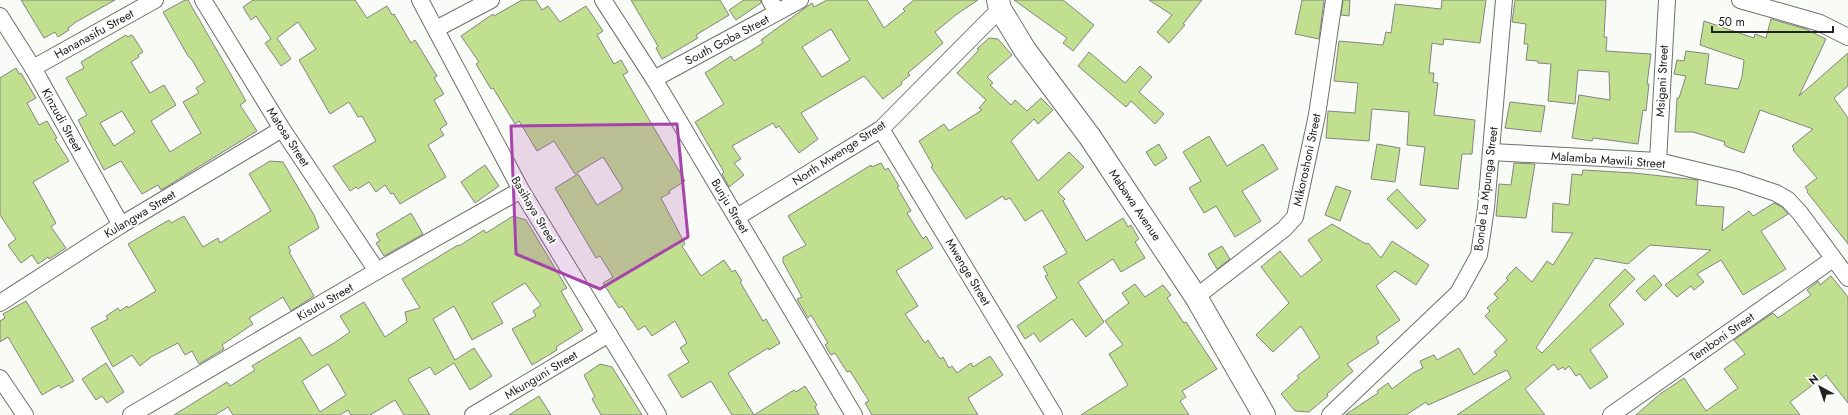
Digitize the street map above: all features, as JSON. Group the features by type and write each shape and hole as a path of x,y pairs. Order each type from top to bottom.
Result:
{"street":[{"name":"Hananasifu Street","path":"32,68 155,0"},
{"name":"Matosa Street","path":"203,0 282,129 377,271"},
{"name":"Basihaya Street","path":"420,0 521,190 658,415"},
{"path":"436,29 491,0"},
{"name":"Bunju Street","path":"603,0 654,79 854,415"},
{"name":"South Goba Street","path":"654,79 774,6 800,0"},
{"name":"Mikoroshoni Street","path":"1196,297 1284,229 1295,217 1317,115 1334,0"},
{"name":"Bonde La Mpunga Street","path":"1330,415 1458,293 1479,255 1486,208 1504,0"},
{"name":"Msigani Street","path":"1658,161 1667,0"},
{"path":"1740,0 1820,23 1848,37"},
{"name":"Mabawa Avenue","path":"999,4 1025,50 1090,137 1196,297 1264,415"},
{"name":"North Mwenge Street","path":"737,217 881,129 999,4"},
{"name":"Kinzudi Street","path":"0,16 32,68 121,225"},
{"name":"Kulangwa Street","path":"0,304 121,225 282,129"},
{"name":"Mwenge Street","path":"881,129 1054,415"},
{"name":"Malamba Mawili Street","path":"1491,152 1658,161 1738,180 1776,192 1788,200 1800,213 1848,278"},
{"name":"Kisutu Street","path":"131,415 377,271 521,190"},
{"name":"Temboni Street","path":"1611,415 1833,259"},
{"name":"Mkunguni Street","path":"473,415 609,334"},
{"path":"0,378 25,415"}],"highlighted area":[{"path":"677,124 688,237 600,289 516,254 511,126"}],"building":[{"path":"21,0 115,0 76,22 68,28 69,30 58,37 55,32 44,38"},
{"path":"185,0 188,0 246,101 240,105 257,131 161,190 158,185 142,194 121,161 104,170 78,120 87,115 66,78 84,68 81,62 126,35 128,37 131,35 143,52 138,55 139,57 131,62 150,93 164,85 176,105 151,121 170,152 201,133 183,102 199,93 196,88 205,82 188,56 163,12","holes":["122,111 135,132 114,146 100,123"]},
{"path":"253,0 355,0 367,18 387,6 392,15 394,14 411,43 415,40 437,76 434,78 444,94 434,100 447,124 440,129 444,135 428,145 446,177 400,204 393,193 391,194 385,185 376,192 369,182 358,189 356,187 350,191 333,166 376,141 362,116 358,117 349,102 330,114 299,60 316,49 298,22 277,38 291,59 281,66 265,43 271,39 256,16 251,20 243,7"},
{"path":"522,0 536,0 542,10 548,6 560,22 586,6 603,31 597,35 614,64 621,60 628,72 623,75 685,181 661,198 685,244 682,246 701,276 724,260 732,272 735,270 742,281 740,282 763,321 766,319 780,343 769,350 768,348 728,373 754,415 732,415 711,381 682,398 668,375 689,362 680,348 687,343 675,321 652,336 645,326 638,330 622,306 619,308 603,283 613,277 600,256 596,258 555,188 578,174 597,205 622,190 622,187 603,157 575,174 554,141 537,151 519,121 515,124 476,64 479,62 461,36 493,14 494,16"},
{"path":"631,0 720,0 729,15 696,35 698,38 662,59 656,48 658,46"},
{"path":"744,0 761,0 761,3 736,20 729,10"},
{"path":"827,0 867,0 884,28 905,11 903,9 914,0 978,0 957,14 935,32 943,43 908,73 910,75 901,82 902,84 883,99 864,76 801,113 818,139 799,153 779,126 776,128 773,123 732,146 741,159 734,163 744,175 729,187 722,174 724,172 695,122 724,104 705,73 731,56 734,61 763,43 761,40 812,3 814,7","holes":["831,29 850,60 822,77 802,47"]},
{"path":"1014,0 1063,0 1094,25 1073,51 1063,43 1067,38"},
{"path":"1149,0 1202,0 1183,24 1185,25 1169,43 1157,32 1172,15"},
{"path":"1302,0 1324,0 1319,39 1295,34"},
{"path":"1343,0 1350,0 1349,16 1341,15"},
{"path":"1442,0 1486,0 1480,43 1444,39 1443,45 1432,43 1429,73 1434,73 1433,82 1438,83 1434,115 1475,120 1472,154 1462,154 1458,189 1420,185 1425,147 1407,145 1409,112 1372,109 1369,141 1326,138 1328,111 1355,113 1358,83 1334,81 1339,41 1383,45 1386,32 1391,33 1395,4 1441,9"},
{"path":"1515,0 1606,0 1604,37 1607,37 1606,51 1651,54 1647,84 1649,84 1646,111 1643,110 1638,144 1593,138 1592,141 1572,138 1579,95 1610,100 1609,72 1578,70 1575,104 1548,101 1551,64 1526,60 1528,44 1524,44 1526,24 1512,22"},
{"path":"1771,19 1806,29 1826,39 1799,96 1848,53 1848,86 1834,98 1848,118 1848,244 1807,192 1808,191 1805,187 1817,178 1793,150 1794,149 1792,146 1813,129 1760,110 1744,153 1724,145 1725,142 1693,132 1675,132 1677,98 1679,98 1686,76 1674,74 1677,60 1684,61 1686,51 1709,54 1705,84 1738,89 1742,77 1744,60 1700,45 1704,21 1754,38 1755,34 1766,38"},
{"path":"989,38 998,39 1012,55 987,77 993,83 990,85 1011,105 1015,100 1027,111 1041,98 1053,110 1038,124 1034,119 1011,141 1038,181 1069,152 1084,167 1058,192 1065,199 1063,201 1086,241 1123,218 1128,227 1131,225 1139,239 1135,242 1145,258 1121,272 1113,259 1078,282 1104,322 1086,337 1072,319 1040,342 1034,333 1025,339 1017,326 1057,298 1045,276 1048,275 1043,267 1067,253 1042,210 1025,221 1010,198 1005,200 1003,196 966,219 931,167 933,166 919,141 944,124 949,131 982,110 979,108 986,100 957,73 979,50 977,49"},
{"path":"1089,52 1125,83 1140,66 1152,77 1139,92 1164,114 1155,124 1131,101 1126,107 1078,66"},
{"path":"16,68 19,74 21,73 36,98 27,103 39,125 47,121 57,138 55,139 69,161 33,182 56,223 51,227 66,248 38,264 32,255 21,263 8,245 16,239 0,215 0,78"},
{"path":"1510,102 1545,106 1541,132 1505,128"},
{"path":"1209,136 1227,166 1263,144 1278,169 1242,191 1261,221 1235,237 1216,206 1204,213 1189,188 1201,181 1183,152"},
{"path":"1159,144 1167,158 1155,166 1146,152"},
{"path":"1377,144 1400,148 1395,182 1371,179"},
{"path":"270,161 283,162 314,215 319,228 288,247 291,251 289,252 314,296 291,311 283,297 249,318 253,324 222,345 224,349 199,364 192,351 185,355 178,343 151,357 140,366 132,355 113,367 91,328 108,319 106,316 118,308 120,311 127,306 128,308 156,291 128,244 169,220 171,223 184,216 203,247 218,238 220,243 271,211 249,174"},
{"path":"881,163 885,170 888,168 899,186 897,187 911,211 907,213 923,239 926,236 933,248 896,271 918,306 905,314 925,343 928,340 940,359 943,357 949,368 952,366 957,373 971,363 973,367 990,356 1003,375 968,398 978,415 872,415 865,403 869,401 850,371 847,372 835,353 831,355 825,345 828,343 811,315 808,318 797,299 802,297 783,262 783,257 806,245 788,216 871,165 872,167"},
{"path":"1514,163 1535,164 1526,218 1496,216 1499,184 1511,185"},
{"path":"485,165 499,186 475,203 461,182"},
{"path":"1583,170 1634,173 1698,180 1696,205 1724,207 1722,231 1749,211 1753,216 1774,203 1782,207 1788,214 1761,231 1786,269 1743,295 1721,260 1697,274 1704,282 1694,290 1691,286 1677,297 1665,285 1711,250 1650,245 1628,264 1595,258 1536,348 1542,353 1625,269 1635,279 1609,305 1624,324 1590,350 1608,377 1590,389 1580,374 1576,376 1569,366 1565,370 1563,367 1558,370 1554,364 1525,389 1545,415 1457,415 1511,378 1507,370 1428,405 1426,402 1406,415 1345,415 1378,393 1377,391 1388,383 1392,389 1413,373 1423,368 1420,361 1434,355 1437,360 1459,348 1474,375 1497,355 1494,352 1507,340 1485,316 1490,311 1487,308 1498,298 1494,294 1508,280 1506,278 1516,267 1532,282 1547,261 1553,265 1573,233 1552,232 1553,203 1569,205 1572,174 1582,175"},
{"path":"1336,186 1351,191 1340,221 1325,215"},
{"path":"1397,189 1426,220 1417,229 1387,199"},
{"path":"411,213 423,234 384,256 376,243 380,241 376,234"},
{"path":"513,216 526,220 567,288 561,291 583,330 556,347 557,350 532,365 512,329 536,316 533,311 541,305 525,283 492,303 503,323 472,340 454,306 433,319 455,360 474,348 492,376 470,390 454,363 435,375 430,367 408,379 430,415 404,415 395,400 370,415 351,415 348,410 340,415 233,415 228,407 215,415 174,415 227,382 230,386 255,370 252,366 300,337 312,356 334,343 350,332 340,316 364,302 385,337 407,322 405,312 420,308 402,279 484,230 486,233","holes":["328,364 346,395 320,412 302,381"]},
{"path":"1332,224 1366,244 1368,243 1381,258 1392,241 1429,265 1416,285 1395,271 1376,286 1400,320 1376,337 1379,343 1347,364 1353,371 1327,394 1328,396 1309,412 1295,411 1281,394 1299,378 1297,376 1320,357 1301,326 1273,352 1256,335 1289,303 1261,267 1280,251 1301,277 1322,260 1308,240"},
{"path":"1222,246 1230,259 1217,269 1208,254"},
{"path":"1654,275 1662,285 1645,301 1636,291"},
{"path":"1831,276 1848,297 1848,403 1826,375 1790,402 1800,415 1636,415 1660,394 1684,378 1706,411 1738,388 1724,369 1745,354 1734,340 1773,313 1778,318 1811,295 1807,290 1818,281 1820,285"},
{"path":"1135,284 1145,297 1163,285 1171,295 1167,298 1184,323 1186,322 1217,369 1182,391 1186,397 1180,401 1189,415 1081,415 1128,385 1109,354 1123,345 1105,321 1129,303 1122,293"},
{"path":"26,301 74,381 61,388 59,385 42,395 8,337 0,342 0,321 5,318 3,314"},
{"path":"106,363 124,392 107,403 102,396 96,400 82,379"},
{"path":"600,364 612,367 642,415 601,415 592,399 595,397 584,375"},
{"path":"805,386 817,405 815,407 819,415 754,415 794,390 796,392"},
{"path":"539,396 551,415 509,415"}]}
